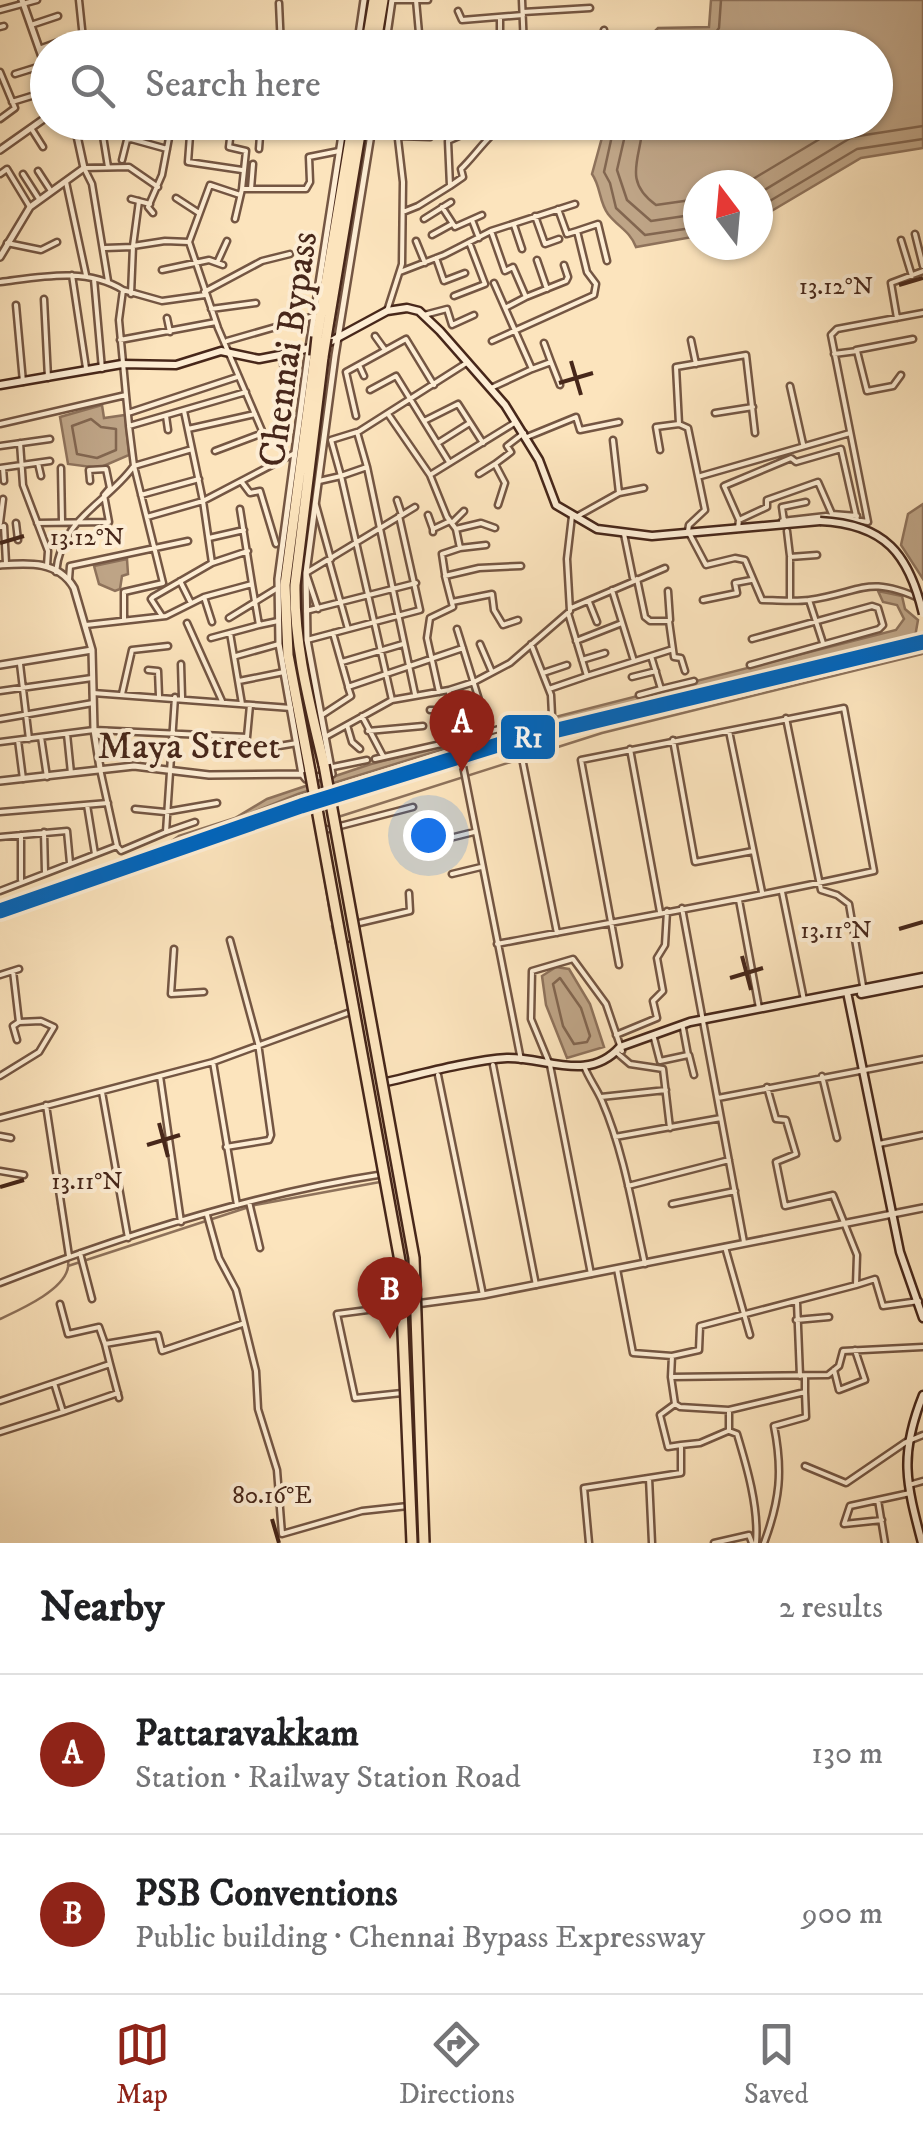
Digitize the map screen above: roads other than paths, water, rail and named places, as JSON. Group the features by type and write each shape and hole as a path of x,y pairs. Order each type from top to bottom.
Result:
{"highway":[{"path":"369,30 374,0"},
{"path":"378,30 383,0"},
{"name":"Chennai Bypass","path":"322,338 350,140"},
{"name":"Chennai Bypass","path":"286,586 316,354 359,140"},
{"path":"286,586 314,725 317,769 369,1064"},
{"path":"286,586 288,655 302,728 310,740 338,839 414,1258 418,1543"},
{"path":"317,769 324,841 400,1260 418,1543"}],"main road":[{"path":"0,385 122,364 176,365 229,352 259,359 316,354 339,333 387,311 407,308 424,315 490,388 539,460 553,501 574,516 596,529 624,534 688,534 738,524 758,527 820,521 858,526 894,548 914,580 923,614"},
{"path":"339,841 378,1056 369,1064 361,1060 322,844 339,841"},
{"path":"373,1086 517,1059 550,1066 584,1066 675,1026 923,980"},
{"path":"619,1050 703,1021 759,1008 923,980"},
{"path":"848,994 900,1252 923,1314"},
{"path":"373,1086 517,1059"},
{"path":"369,1064 385,1173 410,1269 413,1506 418,1543"},
{"path":"410,1305 418,1543"},
{"path":"922,1543 910,1489 906,1442 923,1398"}],"street":[{"path":"0,10 37,0"},
{"path":"80,0 82,30"},
{"path":"360,30 364,0"},
{"path":"387,30 392,0 428,0"},
{"path":"416,0 419,30"},
{"path":"522,0 523,30"},
{"path":"23,2 33,30"},
{"path":"279,3 280,30"},
{"path":"458,11 462,20 590,8"},
{"path":"31,24 58,16"},
{"path":"500,17 500,30"},
{"path":"15,74 30,69"},
{"path":"0,72 14,111 0,119"},
{"path":"12,102 30,96"},
{"path":"0,150 30,129"},
{"path":"40,140 44,146"},
{"path":"78,140 100,226 108,280"},
{"path":"104,140 108,167"},
{"path":"122,160 127,140"},
{"path":"138,140 167,149"},
{"path":"153,212 148,209 169,140"},
{"path":"190,140 188,162 242,170"},
{"path":"230,140 229,147 246,151 235,219"},
{"path":"259,149 260,140"},
{"path":"317,769 297,744 278,622 286,586 295,453 316,354 314,316 342,140"},
{"path":"317,769 326,737 307,640 306,573 369,140"},
{"path":"387,311 400,272 400,140"},
{"path":"448,140 450,186"},
{"path":"403,212 463,177 461,170 489,140"},
{"path":"215,452 262,435 211,309 189,242 207,192 210,185 241,192 306,189 310,182 309,156 340,151"},
{"path":"251,189 253,164"},
{"path":"0,257 30,208 84,168 129,167 158,186"},
{"path":"1,171 7,169 30,208"},
{"path":"38,171 51,192"},
{"path":"23,174 40,200"},
{"path":"66,182 86,276"},
{"path":"196,188 207,192"},
{"path":"176,198 199,213"},
{"path":"131,199 150,204"},
{"path":"132,294 133,246 140,201"},
{"path":"424,220 451,202"},
{"path":"400,272 491,230 575,204"},
{"path":"442,208 452,224"},
{"path":"558,209 567,234 598,224 607,261"},
{"path":"432,235 482,215"},
{"path":"535,216 546,244"},
{"path":"472,220 479,238"},
{"path":"514,224 522,249"},
{"path":"100,226 108,226"},
{"path":"491,230 505,271 514,267 526,297"},
{"path":"492,341 594,295 596,284 587,272 577,230"},
{"path":"897,318 891,283 923,269 915,234"},
{"path":"0,237 41,250 57,242"},
{"path":"534,250 559,239"},
{"path":"902,240 912,276"},
{"path":"416,241 425,262"},
{"path":"104,248 189,242"},
{"path":"162,270 209,260 220,264 227,242"},
{"path":"454,296 485,284 469,242"},
{"path":"0,282 86,276 108,280 132,294 162,301 205,293 262,261 290,254"},
{"path":"436,258 444,281 465,272"},
{"path":"537,260 548,288"},
{"path":"505,308 568,278 564,265"},
{"path":"72,275 86,372"},
{"path":"94,278 102,369"},
{"path":"494,283 532,370"},
{"path":"123,290 120,340 134,466 163,583 124,592 124,620"},
{"path":"44,299 48,378"},
{"path":"211,309 256,303"},
{"path":"16,305 23,382"},
{"path":"424,315 447,309 452,325 474,315"},
{"path":"857,519 841,449 796,462 792,458 724,486 738,524 767,507 767,500 818,482 832,514 866,524 832,331 923,313"},
{"path":"225,342 279,321 314,316"},
{"path":"167,318 170,332"},
{"path":"120,340 216,322"},
{"path":"375,336 385,350"},
{"path":"356,416 346,372 406,339 434,385"},
{"path":"834,354 912,339"},
{"path":"691,340 696,364"},
{"path":"544,344 560,384"},
{"path":"856,350 866,391 888,388 901,375"},
{"path":"282,354 287,398"},
{"path":"679,424 676,368 746,355 755,433"},
{"path":"392,700 331,440 358,432 468,362"},
{"path":"490,388 551,362"},
{"path":"359,365 364,376"},
{"path":"392,368 450,463"},
{"path":"128,412 239,376"},
{"path":"370,390 396,376"},
{"path":"790,386 803,444"},
{"path":"129,426 246,392"},
{"path":"0,424 126,395"},
{"path":"424,421 457,404 483,442"},
{"path":"715,413 752,408"},
{"path":"184,411 212,563"},
{"path":"188,428 255,414"},
{"path":"388,414 430,475 456,529 460,548"},
{"path":"166,416 168,430"},
{"path":"479,474 512,452 507,446 525,435 576,417 580,430 619,422"},
{"path":"430,475 516,422"},
{"path":"438,443 469,423"},
{"path":"660,450 656,427 679,424 688,428 705,510 688,525 688,534 706,565 736,558 745,560 762,600 809,600 876,584 923,600"},
{"path":"358,432 414,694"},
{"path":"700,476 850,433"},
{"path":"0,446 50,439"},
{"path":"613,440 619,493"},
{"path":"20,443 23,485 48,551 47,566"},
{"path":"104,495 116,490 134,466 193,449"},
{"path":"146,517 203,501 295,453"},
{"path":"4,481 1,468 50,462"},
{"path":"38,463 41,476"},
{"path":"495,464 505,483 498,505"},
{"path":"62,468 62,522"},
{"path":"56,572 58,557 74,523 110,488 105,468 90,470 90,481"},
{"path":"319,481 367,468"},
{"path":"141,495 198,478"},
{"path":"241,481 250,493 260,491 276,544"},
{"path":"587,676 569,611 567,559 574,516 619,493 644,488"},
{"path":"37,523 109,522 104,495"},
{"path":"3,500 3,564 47,566 69,579"},
{"path":"307,640 420,610 398,500"},
{"path":"784,521 782,507 806,502"},
{"path":"316,504 348,629"},
{"path":"306,573 415,507"},
{"path":"240,509 259,625"},
{"path":"428,515 433,530 464,511"},
{"path":"758,527 826,516 857,519"},
{"path":"1,525 17,523 18,540"},
{"path":"456,529 480,524 495,528"},
{"path":"209,538 244,530"},
{"path":"787,531 790,600"},
{"path":"624,534 645,617 650,621 669,621"},
{"path":"188,541 70,566 69,579 92,650 94,730 118,846 124,850 194,822"},
{"path":"440,692 427,638 430,618 449,611 452,602 442,554 486,545"},
{"path":"162,616 151,600 212,563 248,552"},
{"path":"790,557 817,555"},
{"path":"445,576 479,568 521,566"},
{"path":"326,737 392,700 474,682 510,663 569,611 665,568"},
{"path":"306,573 318,608"},
{"path":"703,600 737,592 734,583 751,580"},
{"path":"180,581 191,603"},
{"path":"306,611 416,583"},
{"path":"86,624 162,616 252,584"},
{"path":"229,618 286,586"},
{"path":"612,590 634,661"},
{"path":"668,590 674,658 681,658 685,672"},
{"path":"452,602 492,594 494,610 503,625 518,620"},
{"path":"204,598 212,622"},
{"path":"809,600 823,643"},
{"path":"589,602 597,622"},
{"path":"750,664 882,627 878,608 872,606 752,639"},
{"path":"187,622 222,700"},
{"path":"211,638 278,622"},
{"path":"576,641 622,623"},
{"path":"457,629 489,732"},
{"path":"230,633 242,704"},
{"path":"322,714 351,696 332,633"},
{"path":"234,656 280,644"},
{"path":"342,662 403,644"},
{"path":"480,644 492,672"},
{"path":"375,759 552,714 543,672 531,644"},
{"path":"122,694 132,650 168,646"},
{"path":"348,687 463,648"},
{"path":"0,665 92,650"},
{"path":"548,689 670,650"},
{"path":"582,660 605,654"},
{"path":"652,656 661,689"},
{"path":"19,661 29,738"},
{"path":"166,832 181,664"},
{"path":"543,672 567,665"},
{"path":"148,670 158,671 159,696"},
{"path":"632,677 656,671"},
{"path":"239,681 284,672"},
{"path":"0,691 92,678"},
{"path":"639,695 694,681"},
{"path":"449,690 450,742"},
{"path":"93,693 291,708"},
{"path":"0,719 93,703"},
{"path":"0,742 94,730 247,737 250,705"},
{"path":"497,944 557,933 611,922 663,911 820,883 874,871 844,708 581,760 611,922 620,965"},
{"path":"430,710 450,710"},
{"path":"362,716 384,758"},
{"path":"786,718 821,890 848,904 863,989"},
{"path":"347,725 352,742 360,749"},
{"path":"368,730 423,726"},
{"path":"729,730 762,894"},
{"path":"67,734 71,773"},
{"path":"41,737 47,776"},
{"path":"18,740 23,779"},
{"path":"674,740 695,862 753,852"},
{"path":"249,751 297,744"},
{"path":"616,1035 656,1018 653,1001 663,991 657,958 665,945 663,911 630,749"},
{"path":"522,758 557,933"},
{"name":"Maya Street","path":"0,781 134,766 169,773 317,769 367,760"},
{"path":"462,766 517,1059"},
{"path":"0,812 108,803"},
{"path":"135,809 165,812 217,803"},
{"path":"87,805 95,854"},
{"path":"317,832 413,808"},
{"path":"0,837 67,830 70,864"},
{"path":"44,832 45,874"},
{"path":"446,839 474,832"},
{"path":"20,883 21,835"},
{"path":"0,890 118,846"},
{"path":"452,874 481,868"},
{"path":"782,890 804,1000"},
{"path":"354,924 410,910 409,892"},
{"path":"739,898 759,1008"},
{"path":"682,908 744,1243"},
{"path":"226,1147 271,1138 258,1043 230,940"},
{"path":"174,949 171,994 204,992"},
{"path":"591,1274 550,1066 531,1019 532,970 573,958 606,1004 619,1050 630,1064 664,1069 670,1128"},
{"path":"0,975 16,970 19,1022"},
{"path":"0,1118 212,1062 351,1011"},
{"path":"0,1076 38,1052 54,1026 41,1021 19,1022 13,1026 17,1040"},
{"path":"683,1028 694,1074"},
{"path":"654,1038 660,1061 689,1055"},
{"path":"718,1098 923,1058"},
{"path":"212,1062 237,1206"},
{"path":"493,1065 536,1285"},
{"path":"584,1066 601,1096 614,1137 645,1264"},
{"path":"438,1075 483,1295"},
{"path":"160,1076 181,1222"},
{"path":"822,1076 837,1138"},
{"path":"767,1086 776,1119 786,1120 796,1154 776,1162 785,1206 833,1195 857,1255 856,1284"},
{"path":"601,1096 666,1090"},
{"path":"102,1092 128,1238"},
{"path":"46,1105 69,1256"},
{"path":"614,1137 721,1118"},
{"path":"878,1144 923,1135"},
{"path":"0,1136 10,1138"},
{"path":"628,1186 729,1160"},
{"path":"1,1173 24,1175"},
{"path":"0,1283 69,1256 181,1222 208,1218 250,1202 318,1184 385,1173"},
{"path":"672,1204 734,1191"},
{"path":"250,1202 260,1248"},
{"path":"411,1392 355,1398 337,1314 483,1295 923,1208"},
{"path":"208,1218 219,1258 236,1290 258,1380 258,1409 276,1462 282,1534 362,1511 413,1506"},
{"path":"725,1247 750,1335"},
{"path":"80,1253 92,1299"},
{"path":"617,1269 633,1353 672,1356 699,1350 700,1326 875,1279 882,1306 919,1301"},
{"path":"764,1543 781,1481 774,1426 806,1417 797,1302"},
{"path":"0,1432 119,1396 99,1327 68,1334 60,1304"},
{"path":"796,1320 829,1316"},
{"path":"105,1344 158,1335 162,1351 242,1324"},
{"path":"671,1376 828,1375 839,1366 843,1351 923,1347"},
{"path":"834,1370 839,1390 865,1380 855,1350"},
{"path":"672,1356 675,1404"},
{"path":"0,1402 110,1364"},
{"path":"54,1384 63,1412"},
{"path":"675,1404 728,1410 805,1392"},
{"path":"675,1404 660,1415 668,1447 700,1443 729,1430"},
{"path":"728,1410 729,1430"},
{"path":"729,1430 737,1434 743,1453 754,1543"},
{"path":"805,1466 846,1483 906,1442 923,1435"},
{"path":"590,1543 584,1488 681,1473 681,1445"},
{"path":"649,1478 652,1543"},
{"path":"882,1520 844,1524 850,1506 878,1500 923,1481"},
{"path":"878,1500 886,1543"},
{"path":"714,1543 749,1535 754,1543"}],"water":[{"path":"711,0 923,0 923,148 861,158 773,210 773,170 683,170 683,239 636,247 605,209 592,174 601,140 893,140 893,30 658,28 709,27"},
{"path":"102,405 104,418 125,415 129,455 99,468 68,464 60,417"},
{"path":"923,504 923,579 901,545 908,514"},
{"path":"127,559 128,574 122,576 120,589 115,591 99,584 94,566"},
{"path":"878,591 902,596 905,609 918,620 915,637 470,741 298,794 202,833 0,902 166,845 179,836 235,818 267,799 371,764 896,630 904,619 897,605 883,602"},
{"path":"556,967 569,969 590,1004 604,1047 567,1058 546,1005 542,976"}],"waterway":[{"path":"338,817 602,733 922,654"},
{"path":"316,824 331,920"},
{"path":"332,926 346,990"},
{"path":"68,1266 255,1205 380,1182"},
{"path":"0,1319 40,1298 65,1275 68,1252 58,1204"}],"place":[{"name":"Pattaravakkam","path":"462,772"},
{"name":"PSB Conventions","path":"390,1339"}]}
